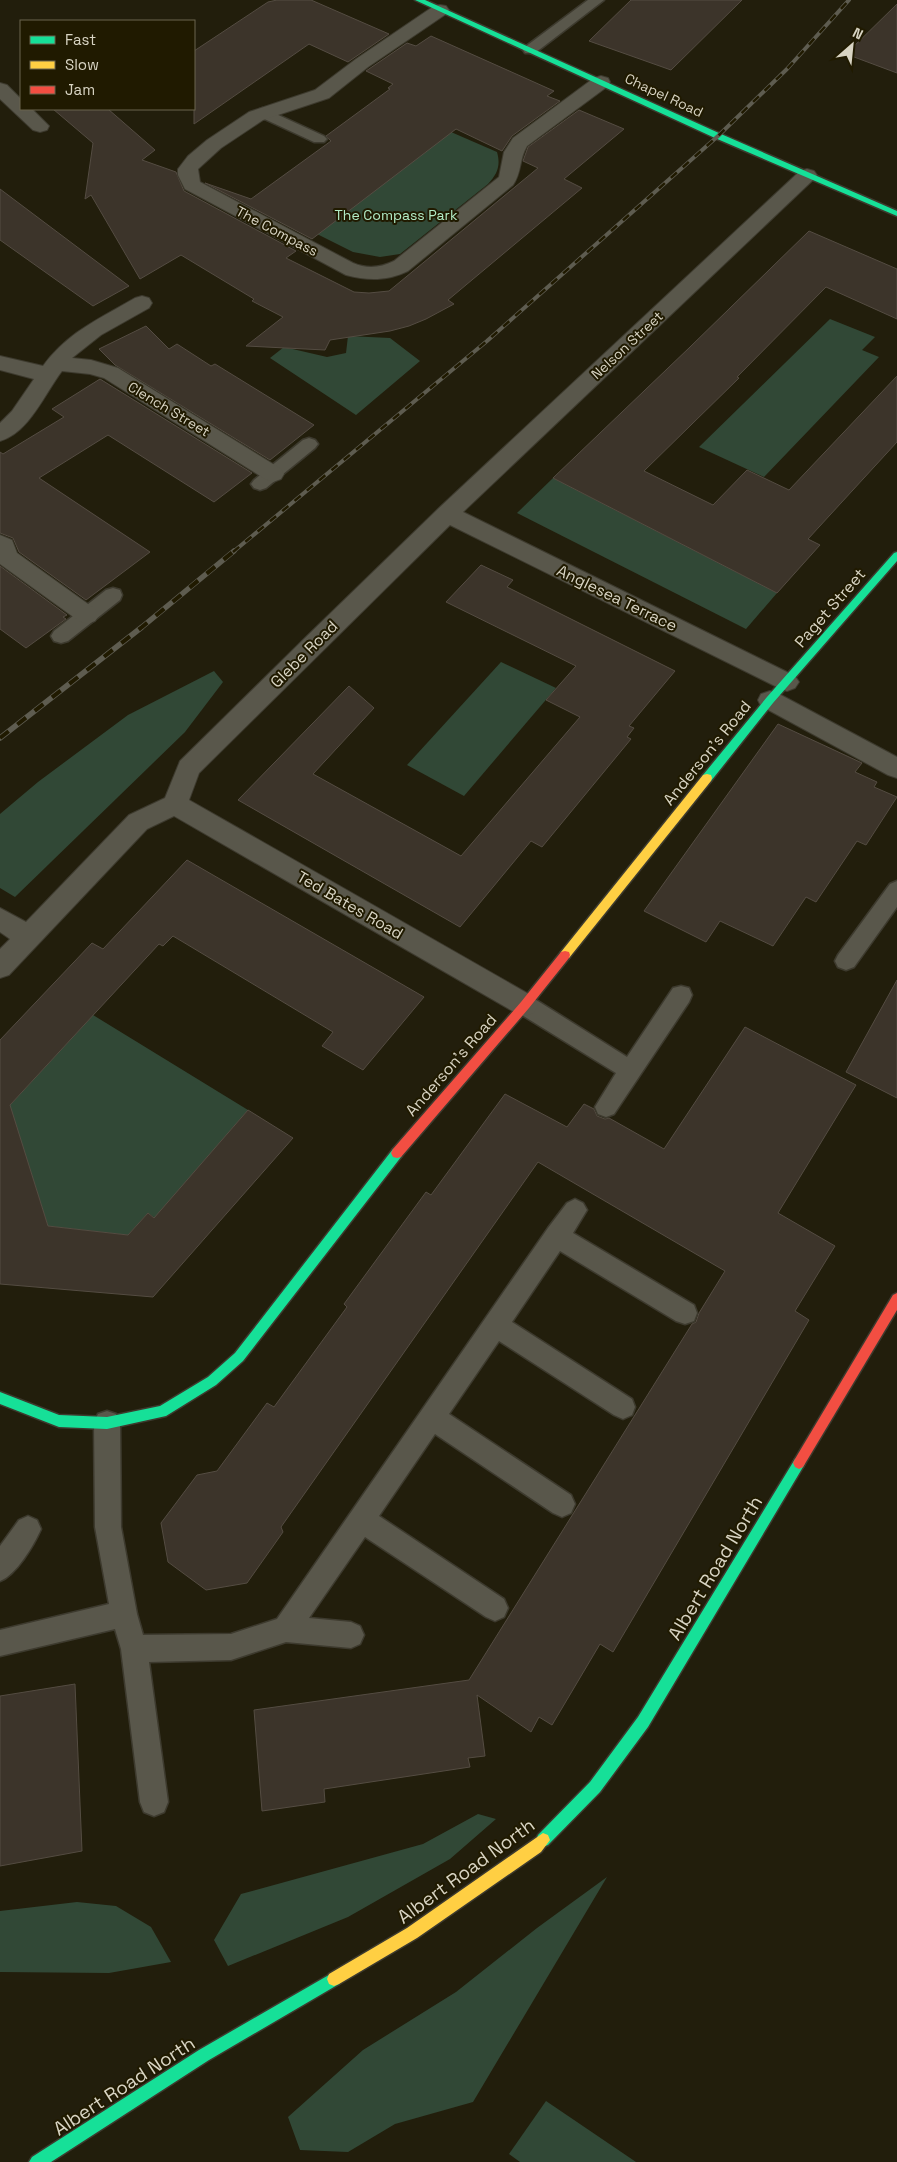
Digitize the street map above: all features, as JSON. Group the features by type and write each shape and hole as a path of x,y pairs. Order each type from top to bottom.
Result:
{"street":[{"name":"Chapel Road","path":"419,0 897,214"},
{"name":"The Compass","path":"440,10 322,94 263,113 232,132 196,160 188,171 192,185 346,268 362,274 389,272 401,266 506,181 512,169 512,154 520,142 601,82"},
{"path":"0,89 20,108"},
{"path":"22,110 40,126"},
{"name":"Nelson Street","path":"447,514 807,175"},
{"path":"0,434 25,410 52,368 68,349 142,303"},
{"name":"Clench Street","path":"0,363 24,370 91,368 110,373 267,479"},
{"name":"Anglesea Terrace","path":"447,514 787,682"},
{"name":"Glebe Road","path":"175,804 189,768 447,514"},
{"path":"0,543 4,546 7,557 87,615"},
{"name":"Paget Street","path":"787,682 897,555"},
{"name":"Anderson's Road","path":"0,1398 59,1421 107,1423 162,1412 212,1381 239,1357 399,1150 525,1006 770,700 787,682"},
{"path":"770,700 897,768"},
{"path":"0,967 138,822 175,804"},
{"name":"Ted Bates Road","path":"175,804 525,1006"},
{"path":"0,919 29,937"},
{"name":"Albert Road North","path":"37,2162 204,2055 412,1933 536,1847 594,1787 643,1722 897,1299"}],"lane":[{"path":"530,50 597,0"},
{"path":"263,113 319,139"},
{"path":"267,479 309,444"},
{"path":"61,636 113,595"},
{"path":"846,962 897,890"},
{"path":"606,1106 681,996"},
{"path":"525,1006 630,1070"},
{"path":"286,1629 575,1210"},
{"path":"556,1236 685,1313"},
{"path":"495,1325 623,1406"},
{"path":"432,1417 562,1504"},
{"path":"107,1423 108,1527 124,1614 134,1649 154,1802"},
{"path":"361,1519 495,1608"},
{"path":"0,1568 28,1529"},
{"path":"0,1643 124,1614"},
{"path":"134,1649 231,1647 286,1629 351,1635"}],"green space":[{"name":"The Compass Park","path":"451,132 497,152 499,162 496,173 488,184 400,254 380,257 353,252 317,234"},
{"path":"830,319 875,337 862,350 879,357 764,477 699,447"},
{"path":"348,336 390,338 420,361 356,415 270,358 284,347 327,357 346,353"},
{"path":"553,478 777,593 746,629 517,513"},
{"path":"501,662 556,688 464,796 407,765"},
{"path":"214,671 223,682 185,732 15,897 0,888 0,814 38,782 128,715"},
{"path":"93,1015 248,1110 155,1218 148,1213 128,1235 48,1226 9,1106"},
{"path":"478,1814 496,1819 450,1859 348,1917 228,1966 214,1940 241,1894 423,1844"},
{"path":"607,1877 473,2102 395,2124 348,2152 300,2150 288,2117 363,2050 456,1992 537,1928"},
{"path":"77,1902 116,1906 151,1927 171,1962 109,1973 0,1972 0,1911"},
{"path":"546,2101 636,2162 520,2162 509,2154"}],"building":[{"path":"277,0 311,0 389,34 348,62 309,44 194,124 195,50 268,2"},
{"path":"631,0 742,0 671,70 589,41"},
{"path":"897,4 897,73 846,54"},
{"path":"431,36 554,91 547,96 560,101 512,136 502,151 456,129 312,239 205,183 251,199 331,141 326,136 390,89 388,88 393,84 366,71 407,43 416,46"},
{"path":"54,110 109,110 155,150 142,160 176,172 184,191 296,251 286,258 354,292 369,293 389,291 538,168 523,161 528,147 579,110 624,129 564,179 582,188 448,300 454,304 409,326 390,331 330,340 325,350 246,346 283,317 252,301 254,299 181,255 140,279 91,195 85,199 93,143"},
{"path":"0,189 129,286 93,306 0,240"},
{"path":"809,231 897,269 897,319 826,287 737,377 739,378 644,471 713,505 747,470 789,490 897,376 897,442 808,539 820,545 777,593 553,478"},
{"path":"146,326 169,349 177,344 211,366 215,364 314,425 270,460 115,365 99,349"},
{"path":"100,379 252,473 214,502 108,435 39,478 150,552 86,600 19,552 13,538 0,533 0,452 3,454 64,417 52,409"},
{"path":"481,565 513,580 507,587 675,671 629,726 634,728 627,737 631,739 542,847 531,841 460,927 238,800 349,686 374,708 313,774 461,856 580,717 546,700 576,666 446,602"},
{"path":"0,566 67,615 63,617 66,619 26,648 0,629"},
{"path":"778,724 862,763 855,772 877,782 874,787 897,797 866,845 857,841 816,902 806,897 773,946 720,921 706,942 644,911"},
{"path":"187,860 424,997 363,1070 322,1046 333,1032 173,936 163,946 159,944 10,1105 48,1226 128,1235 148,1213 154,1218 248,1110 293,1138 153,1297 0,1284 0,1040 92,943 103,949"},
{"path":"897,980 897,1098 846,1072"},
{"path":"745,1027 856,1085 778,1213 835,1246 795,1311 809,1320 613,1652 600,1644 552,1725 539,1717 531,1732 477,1695 485,1756 468,1758 470,1767 324,1789 325,1802 262,1811 254,1710 469,1680 692,1324 696,1322 699,1313 725,1271 538,1162 281,1527 283,1532 247,1583 206,1590 168,1562 161,1523 197,1475 217,1471 267,1403 274,1407 347,1307 344,1304 426,1192 431,1195 505,1094 567,1127 584,1104 594,1109 597,1116 605,1119 609,1118 664,1149"},
{"path":"75,1684 82,1851 0,1866 0,1696"}],"railway":[{"path":"233,552 487,341 718,136 787,69 849,0"},
{"path":"0,738 142,627 234,551"}],"traffic: fast":[{"path":"419,0 718,136 897,214"},
{"path":"707,778 770,700 897,555"},
{"path":"0,1398 59,1421 107,1423 162,1412 212,1381 239,1357 397,1153"},
{"path":"543,1840 595,1787 643,1722 799,1463"},
{"path":"37,2162 204,2055 334,1979"}],"traffic: slow":[{"path":"565,955 707,778"},
{"path":"334,1979 412,1933 536,1847 543,1840"}],"traffic: jam":[{"path":"397,1153 525,1005 565,955"},
{"path":"799,1463 897,1299"}]}
